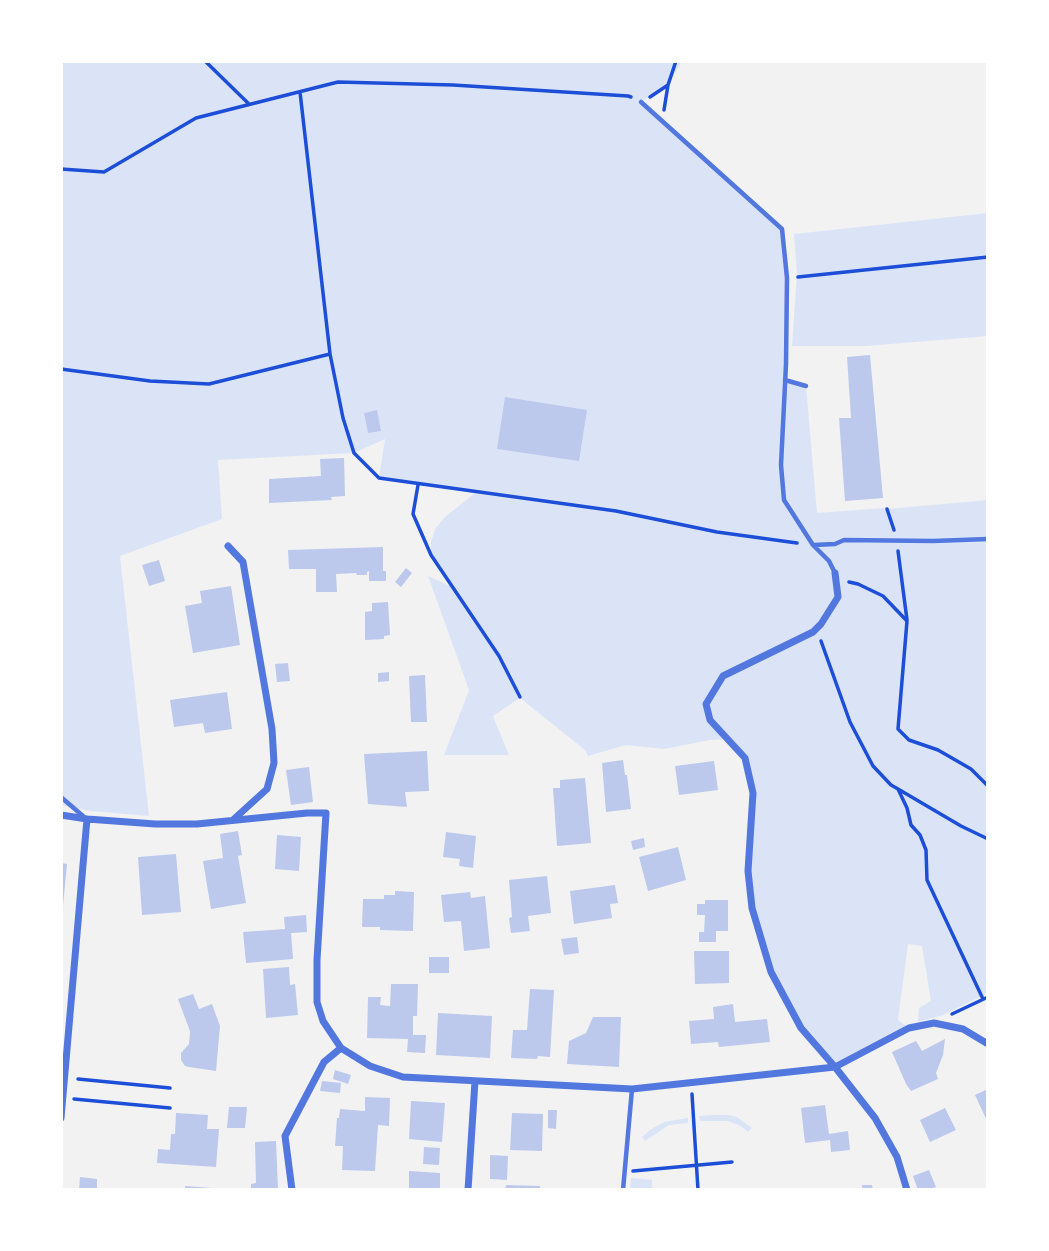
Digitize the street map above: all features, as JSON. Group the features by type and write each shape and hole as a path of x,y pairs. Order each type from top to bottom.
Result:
{"street":[{"path":"228,545 243,562 272,729 274,763 267,789 234,820"},
{"path":"835,573 838,597 821,624 813,632 723,676 706,704 710,720 745,758 753,793 748,871 752,908 771,972 802,1028 875,1118 897,1157 907,1190"},
{"path":"61,815 155,824 197,824 326,813 317,1002 323,1021 341,1048 370,1066 402,1077 632,1089 835,1067 909,1028 934,1023 963,1028 988,1044"},
{"path":"61,1118 87,819"},
{"path":"292,1190 285,1136 324,1062 341,1048"},
{"path":"468,1190 475,1081"}],"lane":[{"path":"641,102 782,229 787,278 781,465 784,500 835,573"},
{"path":"785,380 806,386"},
{"path":"813,545 835,544 844,540 988,539"},
{"path":"62,798 87,819"},
{"path":"623,1190 632,1089"}],"path":[{"path":"205,61 248,104"},
{"path":"663,123 668,85 676,61"},
{"path":"61,169 104,172 197,118 338,82 453,85 628,96 641,102 668,85"},
{"path":"300,91 330,354 343,418 354,453 379,478 616,511 717,532 813,545"},
{"path":"787,278 988,257"},
{"path":"61,369 150,381 209,384 330,354"},
{"path":"418,484 413,514 431,555 499,656 520,698"},
{"path":"887,509 897,540 907,621 898,729 909,740 938,750 971,769 988,786"},
{"path":"836,582 858,584 883,596 907,621"},
{"path":"817,628 850,722 873,766 891,785 988,839"},
{"path":"898,789 911,825 920,835 926,850 927,880 986,998 934,1023"},
{"path":"66,1078 170,1088"},
{"path":"691,1083 698,1190"},
{"path":"63,1098 170,1108"},
{"path":"625,1172 732,1162"}],"shaded area":[{"path":"61,61 682,61 668,85 641,102 782,229 787,276 785,380 806,386 817,513 988,500 988,993 943,1015 918,1022 919,1008 931,1001 922,946 908,944 898,1020 909,1028 835,1067 801,1028 771,972 752,908 748,871 753,793 745,758 728,739 664,749 626,745 588,756 585,750 520,698 493,716 509,755 444,755 469,690 428,576 450,586 431,555 431,542 435,529 445,517 475,493 379,478 385,439 354,453 218,460 222,519 120,556 149,816 90,811 61,805"},
{"path":"988,213 988,336 867,346 792,346 797,274 794,234"},
{"path":"699,1116 737,1117 752,1128 748,1132 728,1121 700,1121"},
{"path":"688,1118 688,1123 669,1125 645,1141 642,1137 664,1122"},
{"path":"631,1178 652,1180 652,1190 630,1190"}],"building":[{"path":"870,355 883,498 845,501 839,418 851,418 847,357"},
{"path":"505,397 587,410 579,461 497,449"},
{"path":"377,410 381,431 368,433 364,413"},
{"path":"344,458 345,496 331,497 332,500 269,503 269,479 321,476 320,459"},
{"path":"383,547 383,571 386,571 386,581 369,581 369,571 367,575 336,574 337,592 316,592 316,569 289,569 288,550"},
{"path":"159,560 165,581 149,586 142,565"},
{"path":"406,568 412,573 401,587 395,582"},
{"path":"231,586 240,645 193,653 185,606 202,603 200,591"},
{"path":"388,602 390,635 384,636 384,639 365,640 365,612 372,611 372,603"},
{"path":"288,663 290,681 277,682 275,664"},
{"path":"389,672 389,681 378,682 378,673"},
{"path":"425,675 427,722 411,722 409,676"},
{"path":"227,692 232,729 205,733 203,723 174,727 170,700"},
{"path":"427,751 429,791 405,792 407,807 368,804 364,754"},
{"path":"623,760 631,809 606,812 602,763"},
{"path":"714,761 718,790 679,795 675,766"},
{"path":"309,767 313,802 291,805 286,770"},
{"path":"585,778 591,843 557,846 553,788 560,788 560,780"},
{"path":"238,831 242,855 238,856 246,903 211,909 203,861 223,858 220,834"},
{"path":"446,832 476,836 473,868 459,866 460,859 443,857"},
{"path":"277,835 301,837 299,871 275,869"},
{"path":"644,838 645,847 633,850 631,841"},
{"path":"678,847 686,880 648,891 639,857"},
{"path":"176,854 181,912 142,915 138,857"},
{"path":"61,863 67,864 63,906 61,905"},
{"path":"547,876 551,913 528,916 530,931 511,933 509,880"},
{"path":"615,885 618,903 610,904 612,918 574,924 570,891"},
{"path":"395,891 414,892 413,931 362,927 363,899 384,899 384,895 395,895"},
{"path":"470,892 471,898 485,896 490,948 464,951 461,921 444,922 441,895"},
{"path":"705,900 728,900 728,931 716,931 716,942 699,942 699,932 704,932 705,915 697,915 697,904 705,904"},
{"path":"306,915 307,932 291,933 293,959 246,963 243,932 285,929 284,917"},
{"path":"577,937 579,953 564,955 561,939"},
{"path":"694,951 729,951 729,983 695,984"},
{"path":"429,957 449,957 449,973 429,973"},
{"path":"289,967 290,985 295,984 298,1015 266,1018 263,969"},
{"path":"391,984 418,984 417,1016 413,1016 413,1035 426,1035 425,1053 407,1052 408,1039 367,1038 368,997 381,997 380,1005 390,1006"},
{"path":"530,989 554,990 550,1057 511,1058 513,1030 527,1030"},
{"path":"193,994 199,1009 212,1004 220,1026 216,1071 185,1066 181,1060 181,1053 189,1044 190,1031 178,999"},
{"path":"733,1004 735,1022 767,1019 770,1042 719,1047 718,1042 691,1044 689,1021 714,1019 713,1007"},
{"path":"438,1013 492,1016 490,1058 436,1055"},
{"path":"593,1017 621,1017 619,1067 567,1064 569,1041 586,1033"},
{"path":"945,1039 943,1055 936,1073 938,1079 911,1091 892,1052 916,1041 922,1051"},
{"path":"335,1070 351,1075 348,1084 333,1079"},
{"path":"322,1081 341,1083 340,1093 320,1091"},
{"path":"988,1089 988,1123 975,1095"},
{"path":"365,1097 390,1098 389,1126 378,1125 375,1171 342,1170 343,1146 335,1146 337,1118 340,1109 365,1111"},
{"path":"411,1101 445,1103 442,1142 409,1139"},
{"path":"825,1105 829,1134 848,1131 850,1150 831,1152 830,1140 805,1143 801,1108"},
{"path":"229,1107 247,1107 245,1128 227,1128"},
{"path":"945,1108 956,1130 930,1142 920,1120"},
{"path":"548,1110 557,1110 556,1129 548,1128"},
{"path":"176,1113 208,1115 207,1129 219,1129 216,1167 157,1163 158,1149 170,1150 171,1134 175,1134"},
{"path":"512,1113 543,1114 542,1151 510,1150"},
{"path":"276,1141 278,1190 251,1190 251,1184 256,1183 255,1142"},
{"path":"424,1147 440,1148 439,1165 423,1164"},
{"path":"490,1155 508,1156 507,1180 490,1179"},
{"path":"929,1170 936,1187 918,1190 913,1176"},
{"path":"409,1171 440,1173 440,1190 409,1190"},
{"path":"80,1177 97,1179 97,1190 79,1190"},
{"path":"506,1185 540,1186 540,1190 505,1190"},
{"path":"862,1185 872,1185 873,1190 862,1190"},
{"path":"185,1186 212,1188 212,1190 185,1190"}]}
